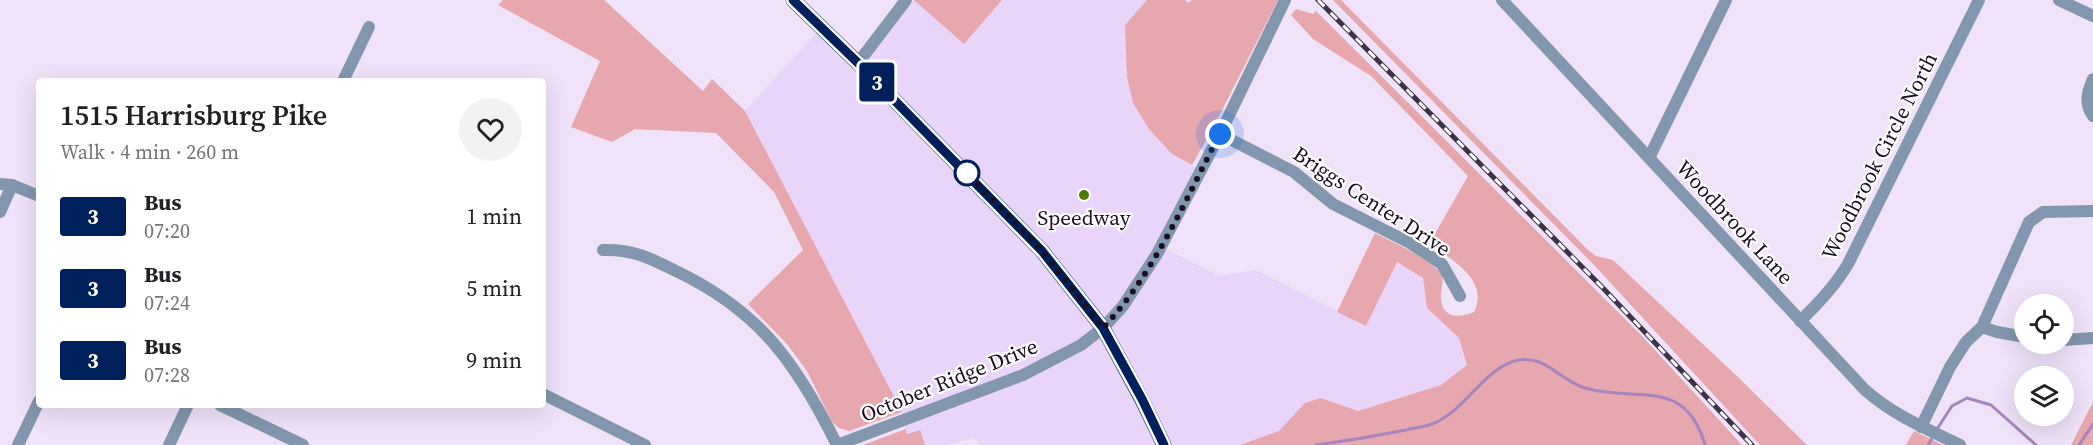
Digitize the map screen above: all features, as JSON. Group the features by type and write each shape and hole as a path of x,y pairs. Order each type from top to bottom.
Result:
{"main road":[{"path":"793,0 1042,251 1103,328 1164,445"}],"street":[{"path":"858,63 906,0"},
{"name":"October Ridge Drive","path":"837,445 1023,375 1081,345 1103,328 1123,306 1156,254 1220,134 1285,0"},
{"name":"Woodbrook Lane","path":"1502,0 1865,390 1884,407 1960,445"},
{"path":"1649,158 1726,0"},
{"name":"Woodbrook Circle North","path":"1800,321 1819,304 1848,264 1979,0"},
{"path":"2059,0 2093,16"},
{"path":"344,78 369,27"},
{"path":"2091,112 2087,92 2093,79"},
{"name":"Briggs Center Drive","path":"1220,134 1294,172 1333,204 1410,243 1442,264 1460,296"},
{"path":"0,212 6,185 36,195"},
{"path":"1930,431 1950,367 1966,342 1982,327 2028,222 2043,212 2093,211"},
{"path":"603,250 620,249 647,257 724,298 748,317 770,338 804,383 837,445"},
{"path":"1982,327 2014,335"},
{"path":"2074,339 2093,338"},
{"path":"546,394 645,445"},
{"path":"18,445 36,406"},
{"path":"169,445 187,408"},
{"path":"226,408 303,445"}],"shaded area":[{"path":"503,0 604,0 703,91 712,79 745,111 902,412 849,431 839,428 832,422 807,371 786,343 748,304 803,250 774,192 716,133 635,129 612,142 571,127 600,61 498,5"},
{"path":"914,0 964,44 1002,0 1147,0 1172,154 1202,171 1165,248 1219,276 1256,270 1366,326 1396,262 1423,278 1427,308 1459,338 1467,365 1441,385 1358,411 1321,398 1306,403 1279,431 1240,445 981,445 973,438 948,445 925,445 920,430 907,434 902,412 745,111 817,32 856,72"},
{"path":"914,0 1002,0 964,44"},
{"path":"1147,0 1185,0 1188,3 1192,0 1278,0 1192,165 1172,154 1149,129 1133,103 1127,77 1125,25"},
{"path":"1333,0 1341,0 1588,250 1596,256 1613,260 1807,445 1760,445 1594,265"},
{"path":"1296,9 1313,14 1316,11 1642,336 1742,445 1240,445 1279,431 1305,403 1321,398 1358,411 1441,385 1467,365 1459,338 1427,308 1423,278 1397,262 1366,326 1337,312 1375,233 1423,258 1440,272 1443,280 1442,306 1449,314 1458,316 1474,312 1478,301 1473,280 1448,256 1429,244 1468,176 1371,76 1313,39 1291,15"},
{"path":"2093,402 2093,445 2071,445"},
{"path":"906,429 907,434 920,430 925,445 863,445"},
{"path":"1914,431 1943,445 1906,445"}],"waterway":[{"path":"1316,445 1432,424 1455,410 1496,370 1519,360 1538,362 1585,388 1604,392 1657,396 1672,401 1685,409 1696,423 1705,445"},
{"path":"1937,429 1952,406 1967,398 1991,405 2036,445"},
{"path":"2079,445 2093,424"},
{"path":"1928,445 1934,435"}],"railway":[{"path":"1318,0 1602,287 1752,445"}],"bus line":[{"name":"3","path":"793,0 1042,251 1103,328 1164,445"}],"place":[{"name":"Speedway","path":"1084,195"}],"route":[{"path":"967,173 965,171 1042,251 1103,328 1123,306 1156,254 1220,134"}]}
